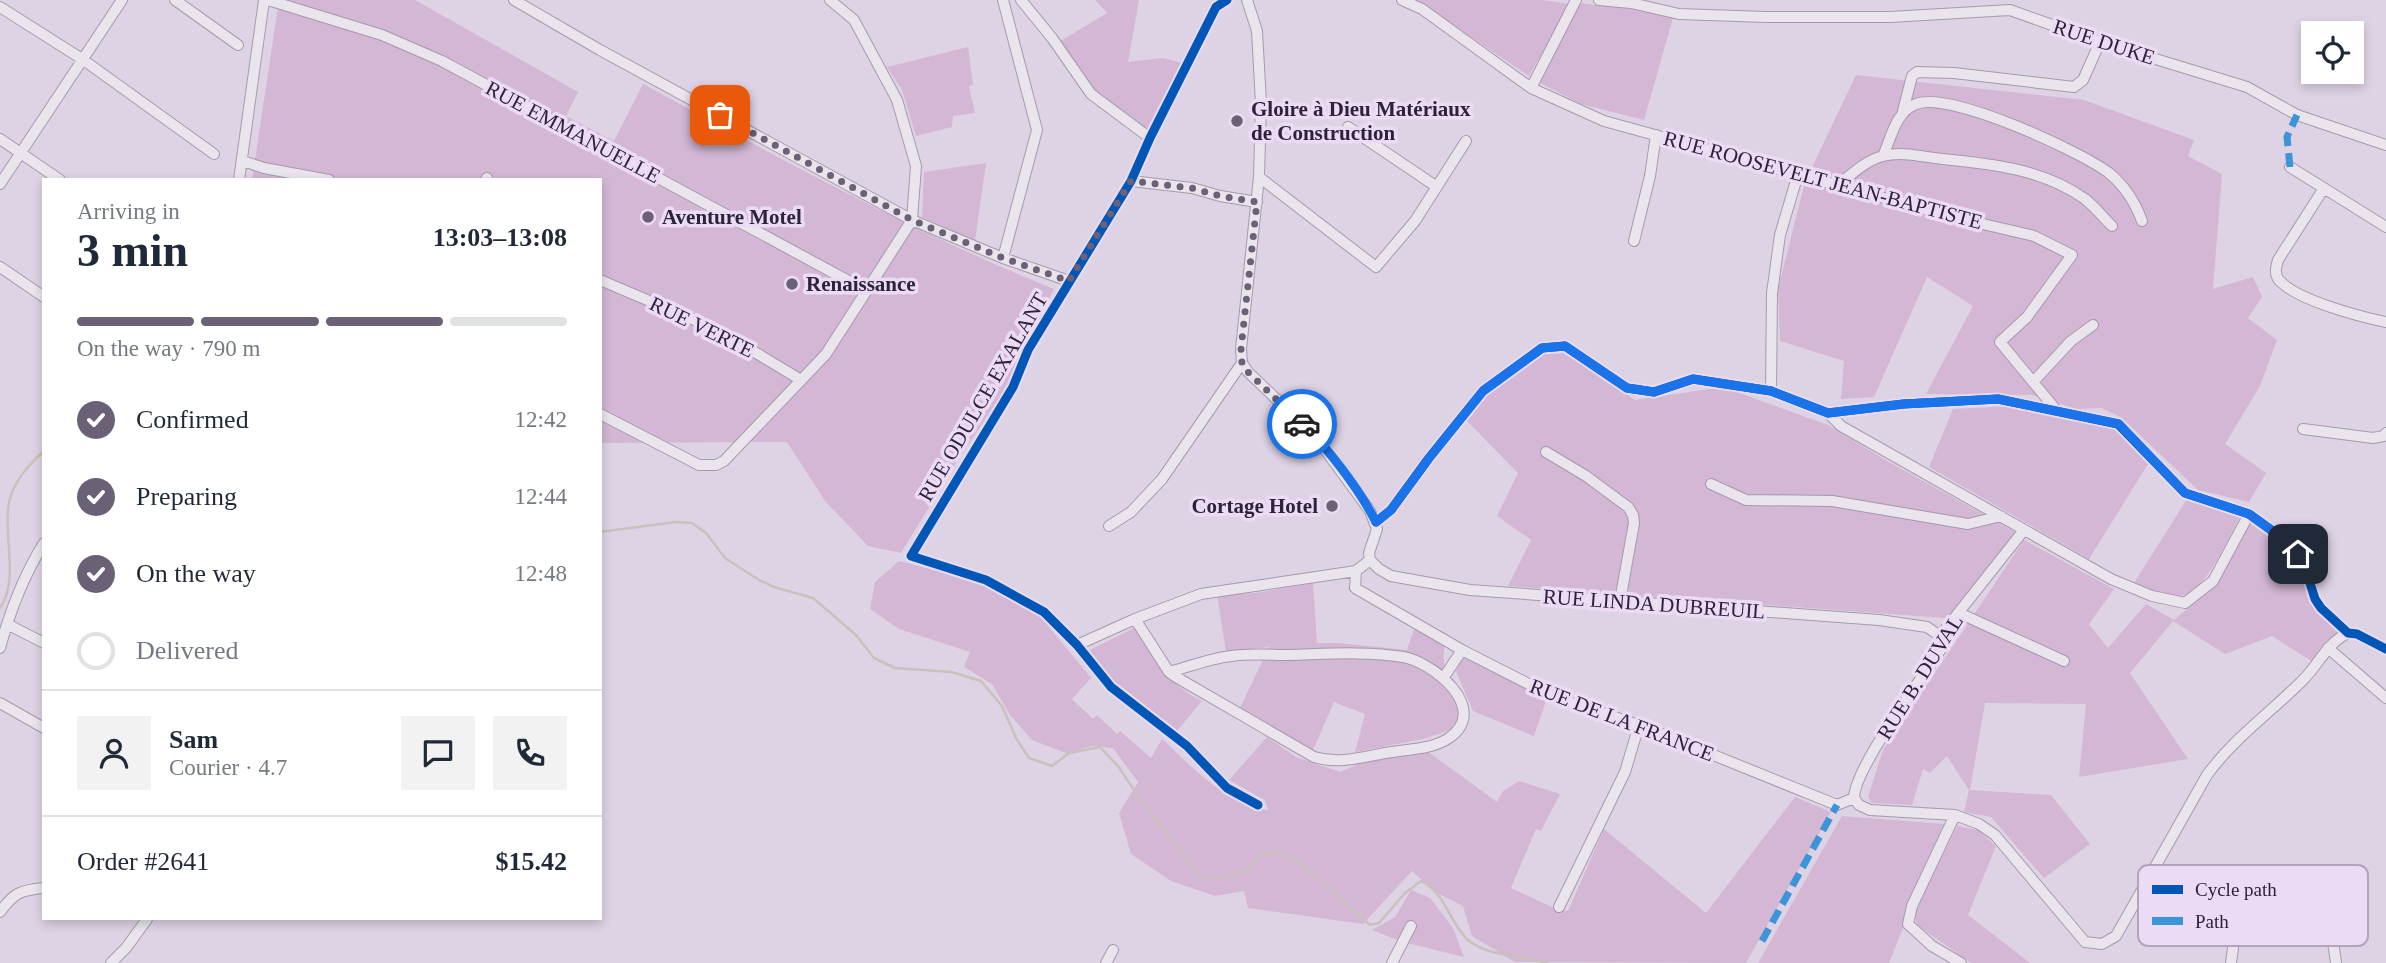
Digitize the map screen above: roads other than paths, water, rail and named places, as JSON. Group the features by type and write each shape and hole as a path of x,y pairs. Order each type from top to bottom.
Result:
{"street":[{"path":"0,184 122,0"},
{"path":"175,0 238,45"},
{"path":"239,178 266,0"},
{"name":"RUE EMMANUELLE","path":"266,0 382,35 442,61 867,291"},
{"path":"514,0 600,50 912,220 1003,258 1069,281"},
{"path":"602,415 699,464 716,465 724,461 826,354 912,220 916,166 897,100 854,20 830,0"},
{"path":"1003,0 1037,130 1003,258"},
{"path":"1021,0 1052,38 1091,94 1150,138"},
{"name":"RUE ODULCE EXALANT","path":"1077,645 1044,612 986,580 911,556 1013,387 1028,350 1131,181 1216,7 1227,0"},
{"path":"1247,0 1257,31 1261,103 1259,177 1241,349 1242,363 1248,372 1315,436 1376,522 1370,560 1356,571 1211,592 1135,619 1077,645 1111,687 1187,746 1227,788 1258,805"},
{"name":"RUE ROOSEVELT JEAN-BAPTISTE","path":"1402,0 1422,9 1531,88 1604,121 1957,218 2034,236 2072,255 2026,317 2000,342 2057,411"},
{"path":"1531,88 1576,0"},
{"name":"RUE DUKE","path":"1599,0 1631,3 1679,14 1766,18 1890,17 2010,10 2100,43 2247,87 2297,116 2386,145"},
{"path":"0,7 82,59 214,154"},
{"path":"1883,156 1903,111 1912,76 1917,72 1954,73 2074,88 2082,80 2100,43"},
{"path":"1903,111 1917,103 1942,103 1966,107 2021,129 2108,172 2123,186 2143,221"},
{"path":"1348,127 1437,187"},
{"path":"1634,241 1650,176 1656,135"},
{"path":"0,139 57,178"},
{"path":"1259,177 1376,267 1415,221 1466,141"},
{"path":"1838,185 1864,165 1883,156 1906,154 1999,165 2044,176 2087,201 2112,226"},
{"path":"243,161 264,168 318,178"},
{"path":"2290,167 2386,227"},
{"path":"1771,391 1772,293 1780,235 1798,174"},
{"path":"1131,181 1192,188 1257,202"},
{"path":"2324,188 2278,260 2275,268 2277,279 2291,290 2355,316 2386,322"},
{"path":"0,267 42,296"},
{"name":"RUE VERTE","path":"602,281 718,330 802,380"},
{"path":"2033,382 2071,341 2093,325"},
{"path":"1376,522 1391,510 1483,391 1542,348 1565,346 1627,388 1654,392 1693,379 1771,391 1828,413 1841,426 2024,530 2111,579 2152,596 2185,603 2213,581 2249,514"},
{"path":"1109,526 1131,512 1162,479 1242,363"},
{"path":"1828,413 1903,404 1998,399 2119,424 2185,493 2249,514 2285,540 2304,564 2315,599 2348,633"},
{"path":"2303,429 2373,438 2386,433"},
{"path":"1546,452 1586,476 1628,507 1633,515 1634,523 1620,601"},
{"path":"1711,484 1746,500 1832,501 1968,524 2001,516"},
{"name":"RUE B. DUVAL","path":"1854,798 1854,789 1865,767 1941,649 1940,636 2024,530"},
{"path":"0,648 31,563 42,546"},
{"name":"RUE LINDA DUBREUIL","path":"1370,560 1391,576 1470,590 1879,620 1927,627 1940,636"},
{"name":"RUE DE LA FRANCE","path":"1356,571 1355,588 1462,650 1556,698 1639,725 1837,805 1854,798"},
{"path":"1959,613 2064,661"},
{"path":"1135,619 1169,672 1314,757 1329,762 1343,762 1432,746 1450,738 1460,726 1464,710 1454,688 1444,677 1405,657 1339,654 1230,656 1169,672"},
{"path":"7,624 42,642"},
{"path":"2156,865 2207,775 2235,742 2305,678 2338,638 2348,633 2357,634 2386,649"},
{"path":"2328,648 2386,698"},
{"path":"1444,677 1462,650"},
{"path":"0,703 42,727"},
{"path":"1559,907 1625,772 1639,725"},
{"path":"1854,798 1859,805 1870,810 1955,815 1979,824 1995,835 2085,942 2102,944 2111,941 2138,897"},
{"path":"1955,815 1912,906 1908,924 1932,946 1961,963"},
{"path":"0,912 13,895 42,888"},
{"path":"111,963 146,920"},
{"path":"1392,963 1410,926"},
{"path":"2231,963 2233,948"},
{"path":"1106,963 1113,950"}],"waterway":[{"path":"0,608 9,582 8,508 11,495 25,471 42,453"},
{"path":"602,532 676,522 692,523 706,533 725,558 759,580 813,598 856,635 874,658 895,668 952,672 981,681 1002,706 1017,740 1029,758 1052,766 1069,753 1100,747 1118,766 1142,802 1201,877 1225,878 1246,870 1261,855 1279,851 1303,865 1370,925 1379,923 1405,893 1421,881 1437,893 1456,925 1476,946 1495,953 1547,963"}],"place":[{"name":"Gloire à Dieu Matériaux de Construction","path":"1237,121"},
{"name":"Aventure Motel","path":"648,217"},
{"name":"Renaissance","path":"792,284"},
{"name":"Cortage Hotel","path":"1332,506"}]}
